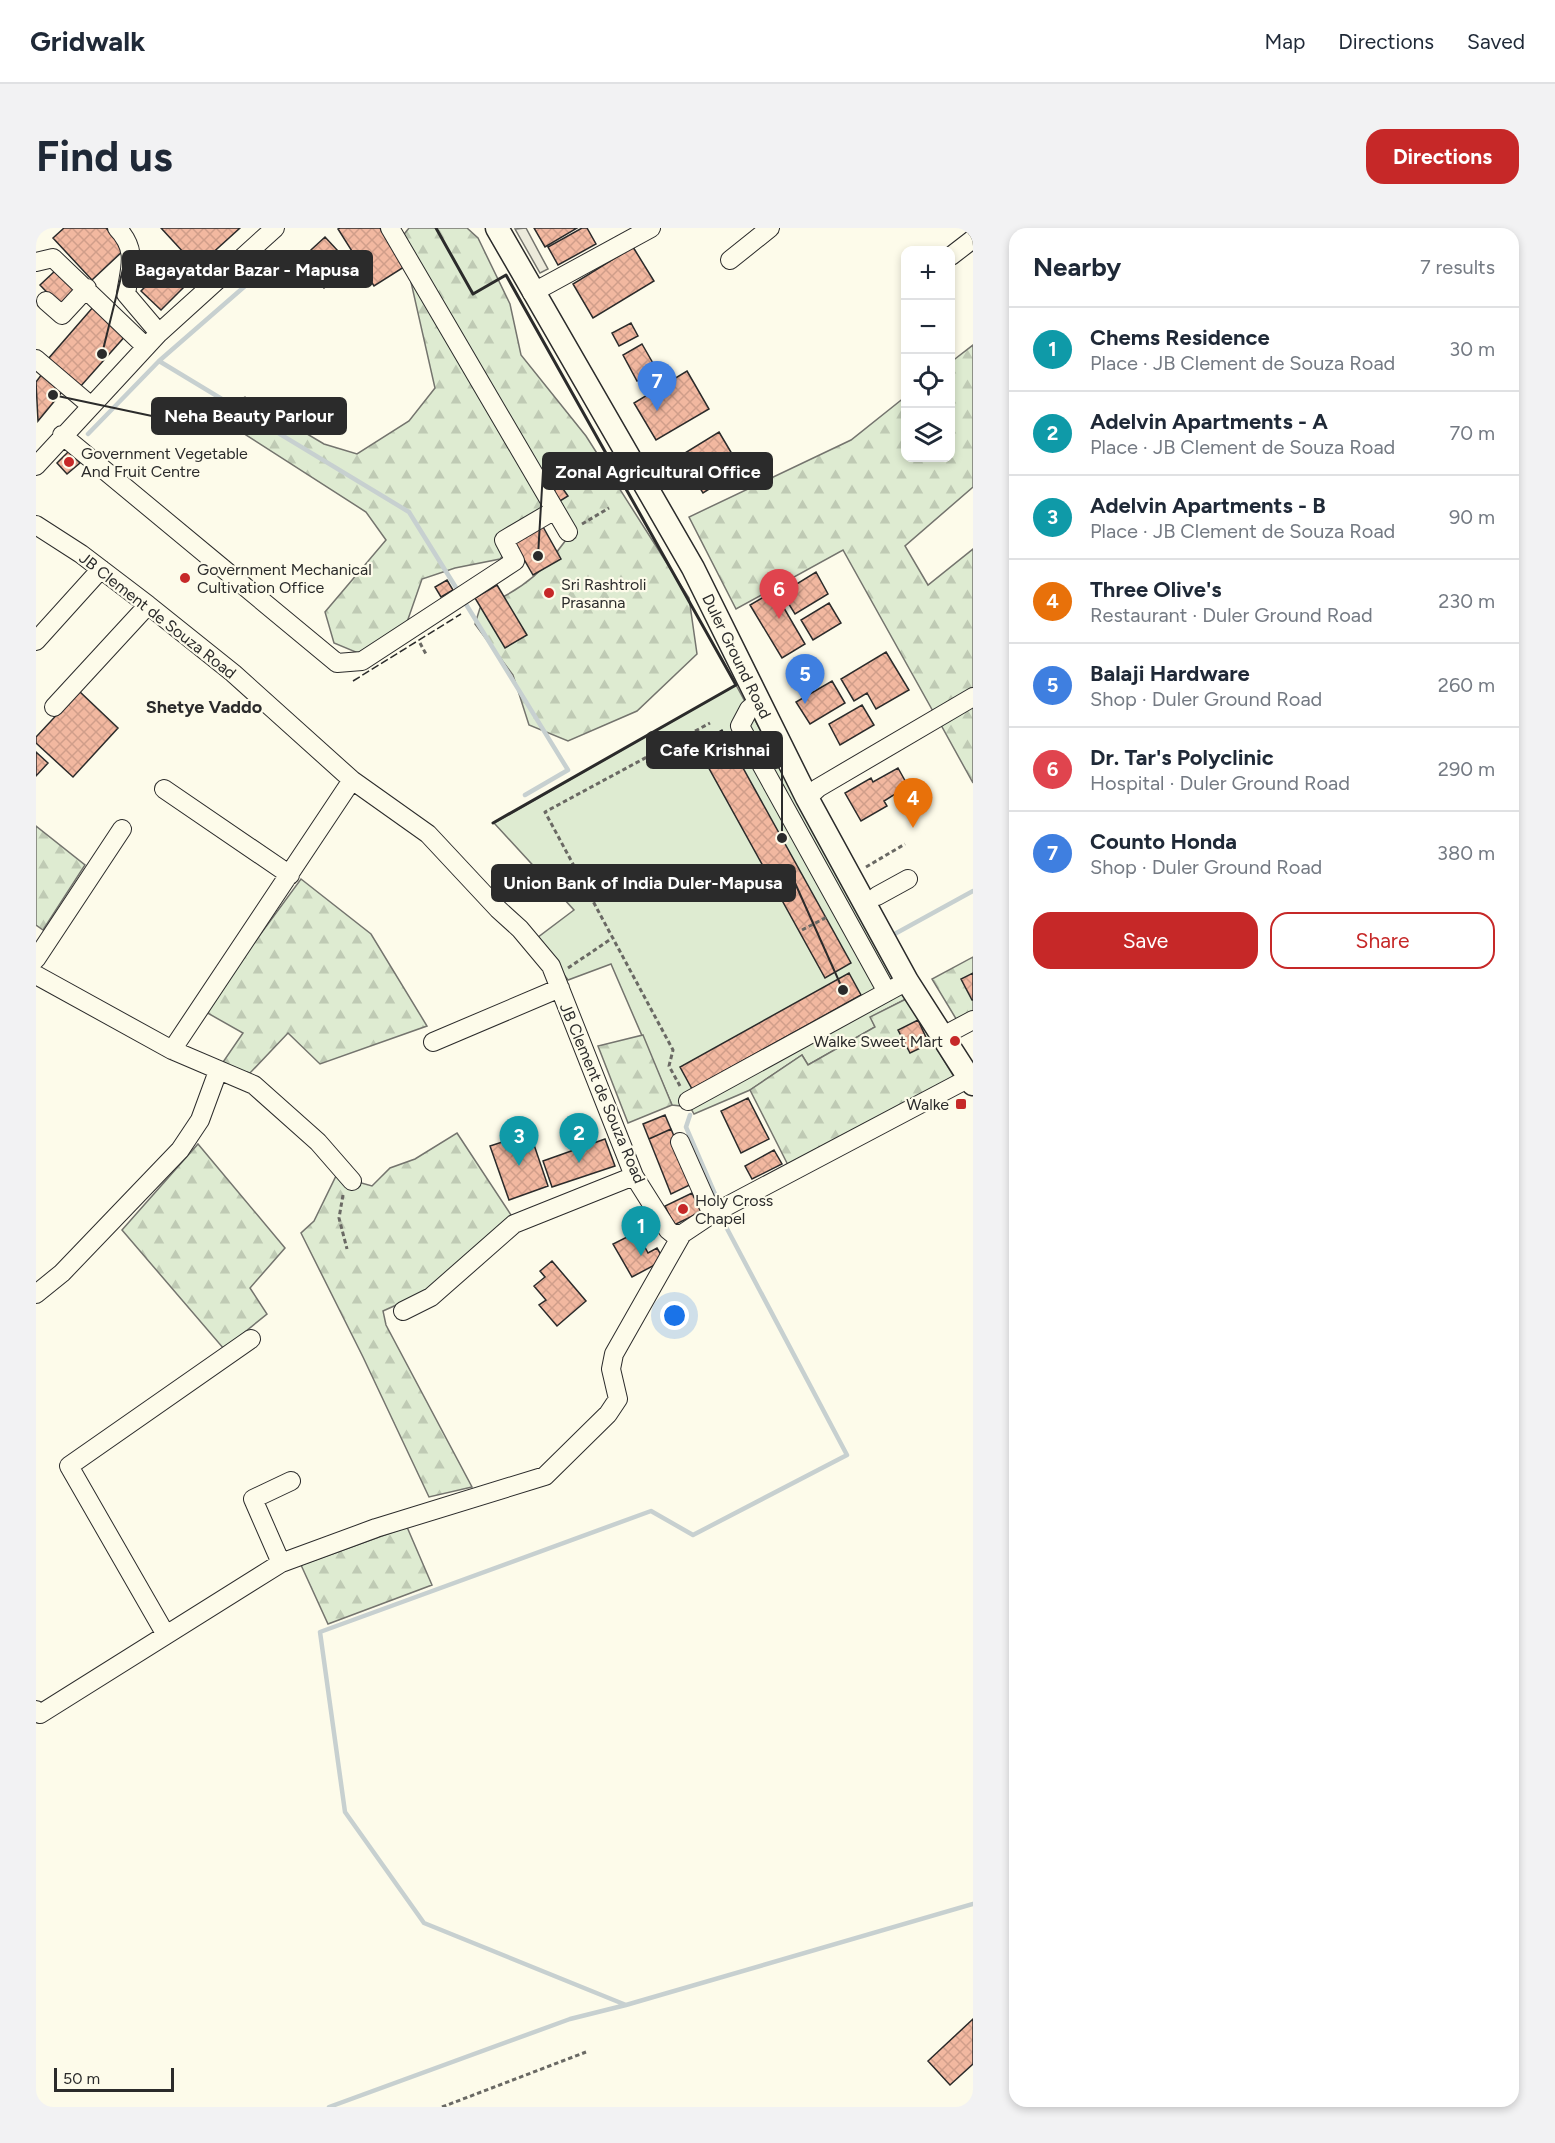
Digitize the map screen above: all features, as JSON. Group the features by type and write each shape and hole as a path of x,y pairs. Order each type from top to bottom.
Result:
{"main road":[{"name":"Duler Ground Road","path":"497,228 532,293 693,568 807,798 907,981 941,1037 971,1080"}],"street":[{"path":"117,228 124,236 132,254 126,294 159,333"},
{"path":"390,228 568,532"},
{"path":"532,293 651,228"},
{"path":"730,260 770,228"},
{"path":"36,466 62,435 159,333 272,229"},
{"path":"955,253 973,239"},
{"path":"36,262 53,258 87,288 146,347"},
{"path":"46,301 62,315 87,288"},
{"path":"36,359 90,405"},
{"path":"62,435 337,663 362,661 515,561 504,540 555,510"},
{"name":"JB Clement de Souza Road","path":"36,525 101,569 148,605 233,673 352,780 428,834 469,880 520,929 551,966 634,1176 668,1230 673,1234 682,1234"},
{"path":"36,641 101,569"},
{"path":"54,706 148,605"},
{"path":"807,798 818,788 973,697"},
{"path":"759,701 749,709 740,726 887,992"},
{"path":"172,1050 352,780"},
{"path":"164,789 290,875"},
{"path":"36,959 122,829"},
{"path":"877,896 908,879"},
{"path":"36,975 172,1050 254,1085 318,1142 352,1181"},
{"path":"688,1101 907,981"},
{"path":"433,1042 560,988"},
{"path":"941,1037 973,1020"},
{"path":"36,1294 62,1273 180,1150 200,1120 218,1071"},
{"path":"36,1710 40,1714 281,1563 376,1528 545,1476 608,1414 618,1399 611,1369 614,1354 682,1234 712,1215 971,1080"},
{"path":"680,1142 712,1215"},
{"path":"403,1311 431,1297 514,1224 634,1176"},
{"path":"166,1635 69,1466 251,1339"},
{"path":"281,1563 253,1499 291,1481"}],"path":[{"path":"568,532 609,508"},
{"path":"688,1101 669,1066 674,1050 545,812 710,723"},
{"path":"861,869 905,844"},
{"path":"551,966 562,972 614,937"},
{"path":"347,1249 339,1218 341,1198 352,1181"},
{"path":"442,2107 586,2052"}],"green space":[{"path":"409,228 467,228 478,238 510,304 521,355 586,436 689,598 697,654 637,711 568,741 529,725 513,675 475,624 480,608 509,594 534,576 564,543 573,529 560,512 519,536 500,559 455,568 422,579 406,625 358,653 334,643 325,612 386,540 366,512 235,428 226,407 245,397 324,444 357,454 409,421 435,388 401,238"},
{"path":"973,345 973,487 905,546 928,585 973,549 973,691 934,713 843,550 736,609 689,517 851,440 901,400 901,462 955,462 955,359"},
{"path":"736,685 906,999 871,1017 875,1027 808,1065 802,1055 750,1090 694,1114 690,1107 672,1105 611,964 568,980 537,938 574,910 494,823"},
{"path":"973,706 973,783 941,725"},
{"path":"36,826 85,865 43,930 36,925"},
{"path":"301,879 371,934 427,1026 320,1064 288,1033 250,1073 221,1065 243,1033 204,1011"},
{"path":"973,957 973,1013 958,1022 932,979"},
{"path":"906,999 956,1080 789,1167 750,1090 802,1055 808,1065 875,1027 870,1017"},
{"path":"643,1035 672,1105 628,1123 598,1046"},
{"path":"457,1133 513,1218 425,1292 383,1311 386,1325 472,1487 429,1497 301,1233 314,1221 336,1176 372,1186 390,1168 415,1159"},
{"path":"198,1144 285,1248 250,1288 267,1314 224,1349 122,1230"},
{"path":"407,1527 432,1585 328,1624 301,1565"}],"shaded area":[{"path":"526,228 548,269 540,273 515,229"}],"building":[{"path":"64,228 106,228 125,249 92,280 53,238"},
{"path":"161,228 240,228 197,267"},
{"path":"380,228 404,267 374,286 338,229"},
{"path":"534,228 577,228 545,247"},
{"path":"582,228 587,228 596,244 558,265 548,247"},
{"path":"325,237 350,264 324,288 299,261"},
{"path":"633,247 654,281 593,318 573,284"},
{"path":"175,256 195,276 161,310 141,291"},
{"path":"56,270 80,293 63,309 40,285"},
{"path":"94,306 127,334 80,387 48,359"},
{"path":"631,323 638,336 619,346 612,333"},
{"path":"642,344 658,372 637,381 623,355"},
{"path":"45,370 66,387 38,421 36,382"},
{"path":"687,371 709,409 656,440 634,403"},
{"path":"719,432 741,469 703,493 680,456"},
{"path":"69,451 80,463 67,474 57,463"},
{"path":"561,486 568,496 560,501 553,491"},
{"path":"542,525 561,559 533,575 514,542"},
{"path":"816,572 828,594 795,614 782,593"},
{"path":"447,580 453,590 441,597 435,587"},
{"path":"497,585 527,635 505,648 475,598"},
{"path":"774,591 805,644 782,658 750,605"},
{"path":"829,603 841,623 813,640 801,620"},
{"path":"886,652 909,690 876,709 867,693 854,701 841,679"},
{"path":"832,681 845,703 810,724 796,702"},
{"path":"79,691 118,728 73,777 36,743 36,737"},
{"path":"862,705 874,725 840,745 829,724"},
{"path":"722,730 851,963 825,978 696,745"},
{"path":"36,752 48,763 36,776"},
{"path":"898,768 908,786 884,801 887,806 861,821 845,793 871,778 873,782"},
{"path":"849,973 861,995 692,1089 680,1067"},
{"path":"973,973 973,1000 972,1000 961,979"},
{"path":"918,1020 929,1044 910,1053 898,1030"},
{"path":"748,1098 769,1139 741,1153 721,1111"},
{"path":"665,1115 671,1129 649,1139 643,1124"},
{"path":"671,1129 694,1183 671,1194 649,1139"},
{"path":"530,1133 548,1186 509,1200 490,1146"},
{"path":"605,1139 615,1166 552,1187 543,1161"},
{"path":"774,1150 782,1164 752,1179 745,1166"},
{"name":"Holy Cross Chapel","path":"692,1193 701,1212 674,1225 665,1206"},
{"path":"637,1232 648,1253 657,1248 664,1260 632,1277 613,1244"},
{"path":"552,1261 586,1301 557,1326 539,1305 546,1300 534,1286 545,1277 540,1271"},
{"path":"973,2019 973,2064 950,2085 928,2061"}],"waterway":[{"path":"260,273 159,361 409,512 460,594"},
{"path":"88,434 159,361"},
{"path":"464,601 568,770 525,795"},
{"path":"891,936 973,891"},
{"path":"690,1115 686,1127 718,1201"},
{"path":"724,1223 847,1455 693,1535 651,1511 320,1632 345,1812 424,1923 626,2005 973,1904"},
{"path":"329,2107 570,2019 626,2005"}],"fence":[{"path":"353,681 461,614"}],"wall":[{"path":"436,228 473,294 506,275 736,685 493,823"}],"place":[{"name":"Bagayatdar Bazar - Mapusa","path":"102,354"},
{"name":"Neha Beauty Parlour","path":"53,395"},
{"name":"Counto Honda","path":"657,411"},
{"name":"Government Vegetable And Fruit Centre","path":"69,462"},
{"name":"Zonal Agricultural Office","path":"538,556"},
{"name":"Government Mechanical Cultivation Office","path":"185,578"},
{"name":"Sri Rashtroli Prasanna","path":"549,593"},
{"name":"Dr. Tar's Polyclinic","path":"779,619"},
{"name":"Balaji Hardware","path":"805,704"},
{"name":"Three Olive's","path":"913,828"},
{"name":"Cafe Krishnai","path":"782,838"},
{"name":"Union Bank of India Duler-Mapusa","path":"843,990"},
{"name":"Walke Sweet Mart","path":"955,1041"},
{"name":"Walke","path":"961,1104"},
{"name":"Adelvin Apartments - A","path":"579,1163"},
{"name":"Adelvin Apartments - B","path":"519,1166"},
{"name":"Holy Cross Chapel","path":"683,1209"},
{"name":"Chems Residence","path":"641,1256"}],"district":[{"name":"Shetye Vaddo","path":"204,707"}]}
